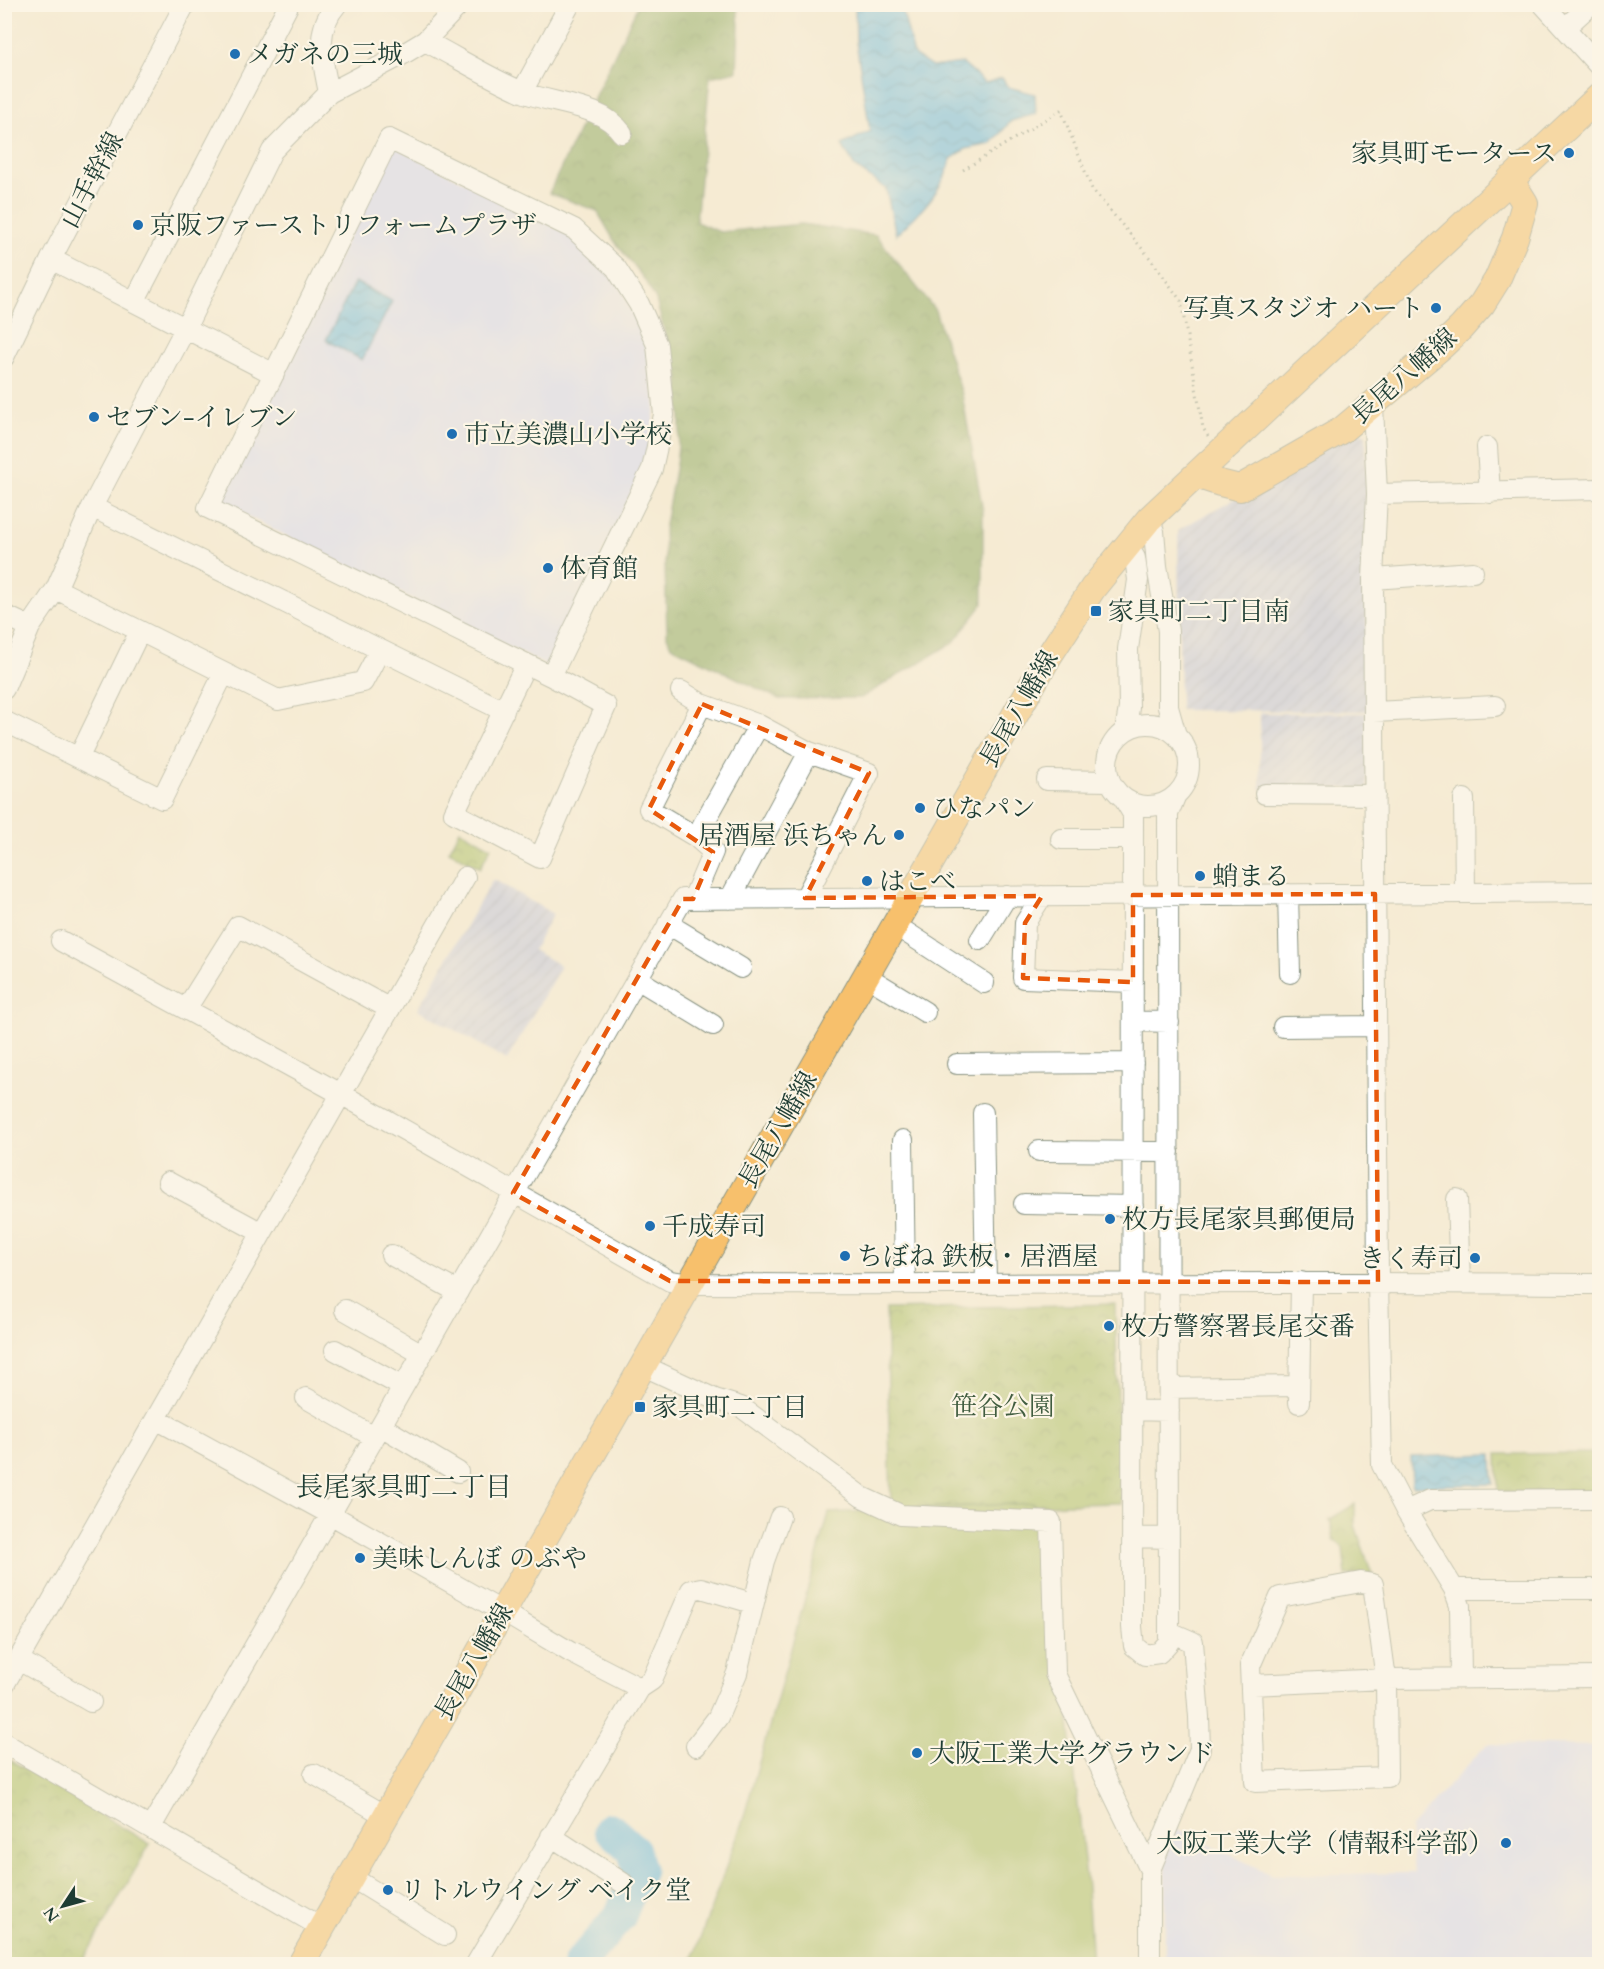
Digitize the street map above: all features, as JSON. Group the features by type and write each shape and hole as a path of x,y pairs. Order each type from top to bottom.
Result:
{"main road":[{"name":"長尾八幡線","path":"301,1965 1047,659 1094,588 1149,519 1599,96"},
{"name":"長尾八幡線","path":"1196,475 1240,488 1342,430 1442,346 1482,304 1497,279 1510,248 1525,204 1510,179"}],"street":[{"name":"山手幹線","path":"4,357 51,259 184,4"},
{"path":"134,302 289,4"},
{"path":"329,93 321,38 330,12 337,4"},
{"path":"4,689 30,627 56,589 92,507 186,327 272,151 329,93 425,41 460,4"},
{"path":"522,92 570,4"},
{"path":"1543,4 1599,68"},
{"path":"1565,28 1589,6"},
{"path":"425,41 522,92 593,112 616,125 622,133"},
{"path":"526,664 454,813 540,858 606,706 551,676 208,508 389,139 574,229 616,268 639,304 657,345 664,415 652,469 551,676"},
{"path":"51,259 274,374"},
{"path":"1373,405 1377,494 1373,579 1378,1281 1382,1465 1406,1511 1454,1589 1460,1606 1461,1678"},
{"path":"1487,447 1490,493"},
{"path":"1377,494 1599,489"},
{"path":"92,507 504,711"},
{"path":"1149,519 1154,531 1156,566 1168,631 1168,707 1176,735 1189,759 1189,773 1168,814 1170,1642 1159,1653 1145,1655 1134,1646 1132,1627 1133,814 1110,781 1107,764 1109,752 1115,740 1125,731 1137,725 1150,724 1164,727 1176,735"},
{"path":"1125,731 1129,708 1128,649 1138,580 1135,558 1127,545"},
{"path":"1373,579 1473,572"},
{"path":"56,589 278,700 363,682 381,650"},
{"path":"4,615 30,627"},
{"path":"79,757 140,631"},
{"path":"4,721 162,799 224,673"},
{"path":"681,691 702,704 759,725 809,752 869,773 805,898"},
{"path":"151,1827 513,1192 668,924 688,899 713,852 696,837 649,809 702,704"},
{"path":"1374,712 1495,706"},
{"path":"696,837 759,725"},
{"path":"730,899 809,752"},
{"path":"1047,780 1110,781"},
{"path":"1265,794 1375,795"},
{"path":"1124,799 1136,805 1149,807 1163,804 1175,797"},
{"path":"1464,799 1465,893"},
{"path":"1061,839 1132,839"},
{"path":"4,1686 465,876"},
{"path":"688,899 1599,892"},
{"path":"1288,894 1290,974"},
{"path":"980,940 1008,896"},
{"path":"1042,896 1025,922 1023,978 1133,982"},
{"path":"668,924 741,968"},
{"path":"895,925 984,983"},
{"path":"186,1009 238,926 390,1009"},
{"path":"61,941 341,1094 670,1281 690,1284 1378,1281 1599,1284"},
{"path":"866,976 925,1012"},
{"path":"637,979 713,1026"},
{"path":"1133,1021 1169,1022"},
{"path":"1283,1027 1376,1026"},
{"path":"957,1064 1133,1063"},
{"path":"983,1113 986,1284"},
{"path":"903,1140 905,1284"},
{"path":"1039,1151 1169,1152"},
{"path":"168,1182 262,1233"},
{"path":"1457,1199 1460,1282"},
{"path":"1024,1204 1133,1206"},
{"path":"391,1255 458,1292"},
{"path":"1169,1388 1299,1395 1301,1282"},
{"path":"345,1310 422,1354"},
{"path":"335,1350 403,1387"},
{"path":"644,1366 715,1399 741,1407 862,1497 901,1515 1051,1522 1055,1674 1150,1870"},
{"path":"306,1398 378,1431 458,1472"},
{"path":"1132,1410 1169,1411"},
{"path":"156,1419 503,1611 570,1652 640,1688"},
{"path":"1406,1511 1431,1500 1599,1499"},
{"path":"696,1746 718,1717 737,1673 752,1603 780,1517"},
{"path":"1132,1537 1169,1538"},
{"path":"1360,1582 1373,1584 1386,1679 1387,1777 1255,1782 1252,1685 1250,1666 1280,1597 1360,1582"},
{"path":"476,1965 640,1688 652,1680 691,1590 701,1588 752,1603"},
{"path":"1454,1589 1599,1589"},
{"path":"1150,1965 1150,1870 1200,1749 1193,1642 1170,1632"},
{"path":"19,1660 91,1702"},
{"path":"1252,1685 1386,1679 1599,1677"},
{"path":"4,1743 321,1927"},
{"path":"314,1774 386,1816"},
{"path":"551,1836 623,1883"},
{"path":"351,1877 445,1935"}],"path":[{"path":"963,170 1061,110 1092,189 1150,258 1181,301 1203,428 1219,452"}],"highlighted area":[{"path":"702,704 869,773 805,898 1042,896 1025,923 1023,978 1133,982 1133,895 1375,894 1378,1282 670,1281 513,1193 683,899 693,899 713,852 649,809"}],"shaded area":[{"name":"市立美濃山小学校","path":"393,146 570,235 617,280 646,338 656,404 646,463 547,666 219,502"},
{"path":"1356,431 1366,435 1367,711 1180,710 1178,530"},
{"path":"1260,713 1366,713 1367,788 1260,789"},
{"path":"493,879 553,914 533,950 561,966 507,1060 418,1009"},
{"name":"大阪工業大学（情報科学部）","path":"1487,1744 1599,1746 1599,1964 1165,1964 1165,1858 1176,1828 1272,1875 1414,1873 1410,1828"}],"green space":[{"path":"638,5 737,5 739,25 737,71 710,77 696,222 720,232 802,224 876,235 935,310 962,394 983,511 983,604 954,642 861,698 779,699 671,646 667,636 664,530 680,428 679,375 656,300 644,279 615,242 597,211 549,193"},
{"path":"460,830 491,847 480,868 449,851"},
{"name":"笹谷公園","path":"1115,1304 1121,1503 891,1508 886,1309"},
{"path":"1599,1453 1599,1492 1498,1493 1497,1454"},
{"name":"大阪工業大学グラウンド","path":"1033,1503 1065,1685 1087,1887 1092,1964 691,1964 743,1820 829,1513"},
{"path":"1355,1504 1355,1525 1372,1574 1346,1576 1343,1548 1334,1539 1330,1519"},
{"path":"5,1757 150,1844 81,1964 5,1964"}],"water":[{"path":"855,5 901,5 914,55 932,67 962,63 985,83 1002,78 1008,87 1035,94 1036,114 1011,121 991,144 966,149 951,159 936,192 896,235 886,189 855,167 842,145 870,131 856,42"},
{"path":"355,282 392,301 362,360 326,340"},
{"path":"1492,1454 1493,1484 1412,1486 1411,1457"}],"waterway":[{"path":"579,1964 620,1916 639,1869 633,1850 610,1829"}],"place":[{"name":"メガネの三城","path":"235,54"},
{"name":"家具町モータース","path":"1569,153"},
{"name":"京阪ファーストリフォームプラザ","path":"138,225"},
{"name":"写真スタジオ ハート","path":"1436,308"},
{"name":"セブン-イレブン","path":"94,417"},
{"name":"市立美濃山小学校","path":"452,434"},
{"name":"体育館","path":"548,568"},
{"name":"家具町二丁目南","path":"1096,611"},
{"name":"ひなパン","path":"920,808"},
{"name":"居酒屋 浜ちゃん","path":"899,835"},
{"name":"蛸まる","path":"1200,876"},
{"name":"はこべ","path":"867,881"},
{"name":"枚方長尾家具郵便局","path":"1110,1219"},
{"name":"千成寿司","path":"650,1226"},
{"name":"ちぼね 鉄板・居酒屋","path":"845,1256"},
{"name":"きく寿司","path":"1475,1258"},
{"name":"枚方警察署長尾交番","path":"1109,1326"},
{"name":"家具町二丁目","path":"640,1407"},
{"name":"美味しんぼ のぶや","path":"360,1558"},
{"name":"大阪工業大学グラウンド","path":"917,1753"},
{"name":"大阪工業大学（情報科学部）","path":"1506,1843"},
{"name":"リトルウイング ベイク堂","path":"388,1890"}],"district":[{"name":"長尾家具町二丁目","path":"404,1487"}]}
